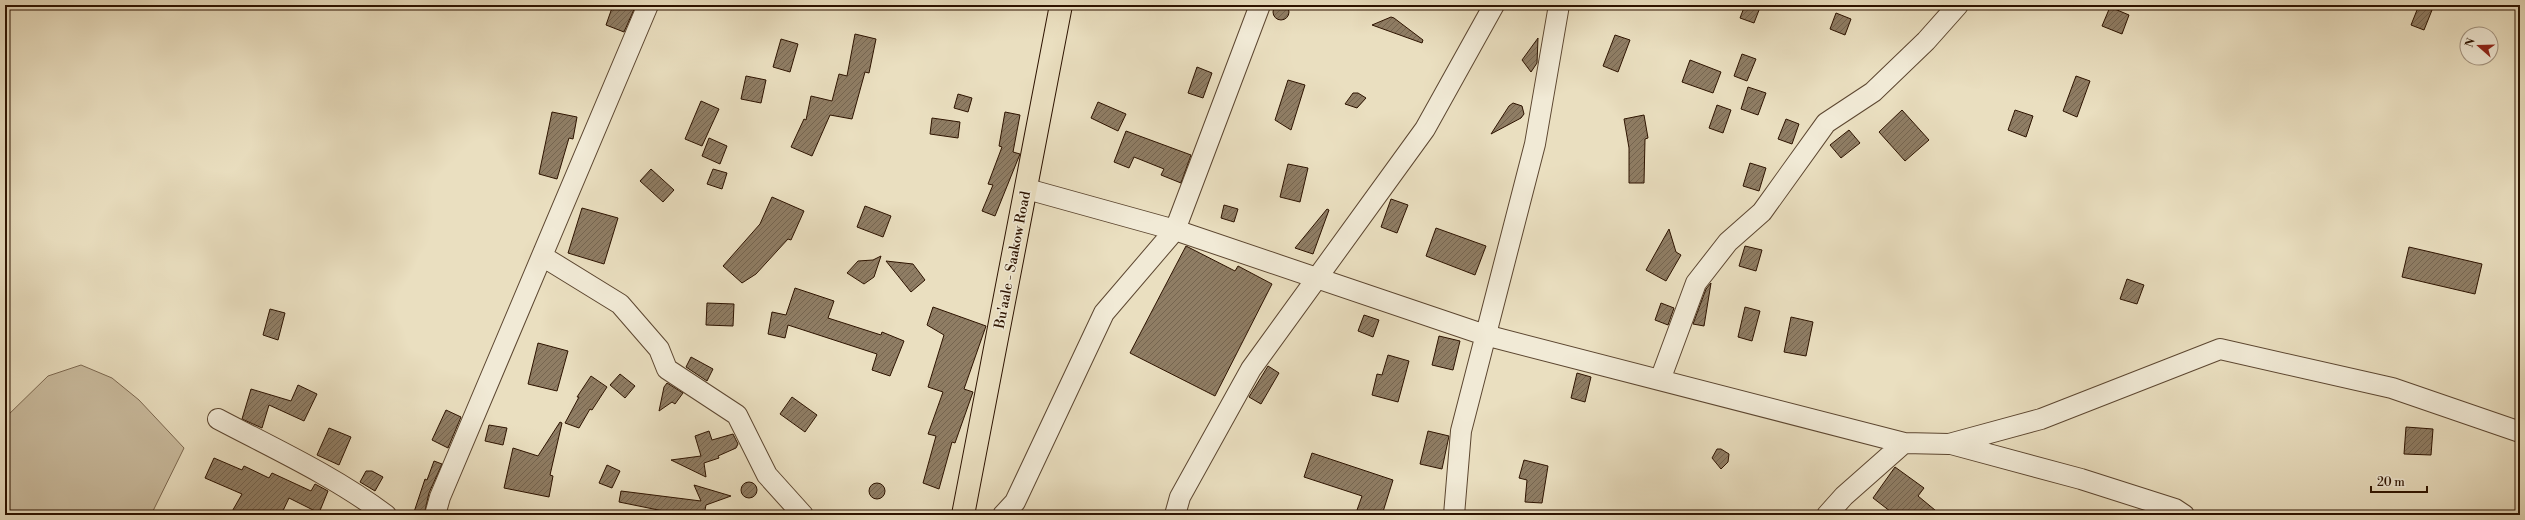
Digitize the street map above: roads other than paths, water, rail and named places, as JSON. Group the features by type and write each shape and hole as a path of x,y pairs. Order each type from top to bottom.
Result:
{"main road":[{"name":"Bu'aale - Saakow Road","path":"964,515 1061,5"}],"street":[{"path":"435,515 440,497 648,5"},
{"path":"1002,515 1015,502 1104,313 1175,230 1260,5"},
{"path":"1174,515 1180,497 1251,369 1425,129 1494,5"},
{"path":"1454,515 1461,431 1535,144 1559,5"},
{"path":"1660,380 1696,283 1728,242 1762,212 1826,123 1873,92 1926,41 1958,5"},
{"path":"1027,189 1175,230 1485,335 1904,443 1949,444 2081,479 2175,509 2184,515"},
{"path":"542,256 620,304 659,349 667,369 737,415 767,475 803,515"},
{"path":"1949,444 2041,419 2220,349 2392,388 2520,432"},
{"path":"218,419 300,461 367,501 386,515"},
{"path":"1827,515 1844,496 1904,443"}]}
